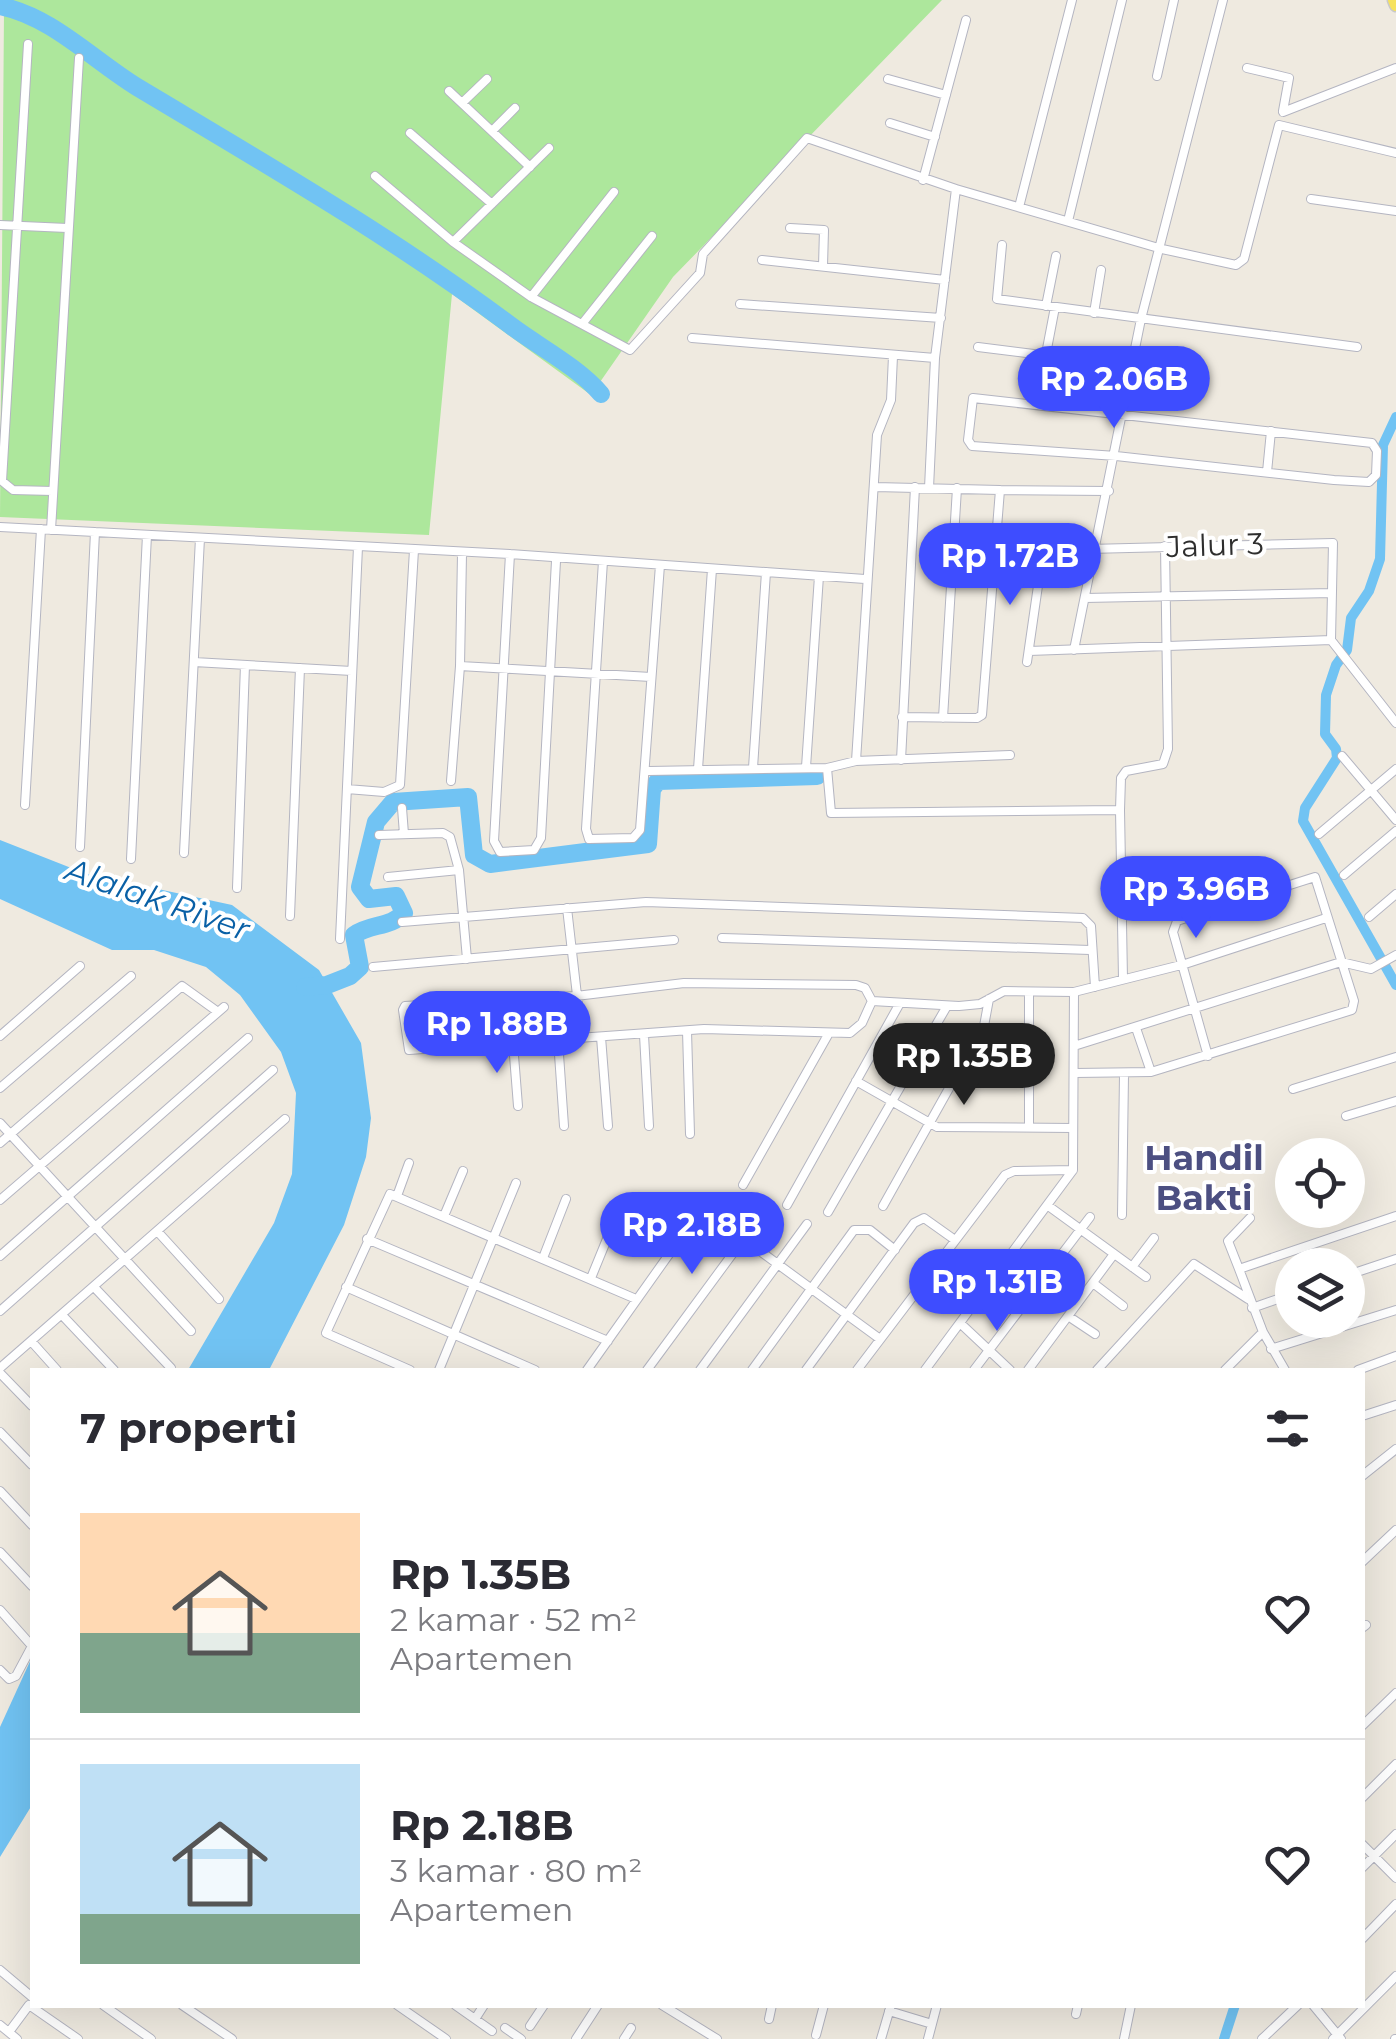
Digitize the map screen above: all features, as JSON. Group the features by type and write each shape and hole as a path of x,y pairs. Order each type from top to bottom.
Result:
{"street":[{"path":"1019,207 1072,0"},
{"path":"1068,221 1122,0"},
{"path":"1157,76 1174,0"},
{"path":"1074,650 1141,319 1223,0"},
{"path":"923,180 966,20"},
{"path":"28,44 2,480 8,488 53,491"},
{"path":"25,805 46,529 53,491 78,58"},
{"path":"375,176 453,242 531,297 630,350 700,273 704,254 808,138 923,180 1162,249 1223,263 1242,262 1289,78 1247,68"},
{"path":"1283,112 1396,68"},
{"path":"462,103 487,79"},
{"path":"888,79 946,94"},
{"path":"449,91 530,167"},
{"path":"492,130 515,108"},
{"path":"890,122 935,137"},
{"path":"1279,125 1396,154"},
{"path":"410,133 492,204"},
{"path":"453,242 549,148"},
{"path":"929,488 935,358 956,189"},
{"path":"531,297 614,192"},
{"path":"1311,199 1396,211"},
{"path":"0,226 68,228"},
{"path":"790,228 827,233 823,266"},
{"path":"582,324 652,236"},
{"path":"1002,245 994,298 1357,346"},
{"path":"1046,354 1056,256"},
{"path":"762,260 945,280"},
{"path":"1094,313 1101,270"},
{"path":"740,304 941,318"},
{"path":"692,338 935,358"},
{"path":"978,347 1106,363"},
{"path":"856,761 877,435 892,400 893,356"},
{"path":"973,398 1124,413 1372,443 1377,451 1376,475 1369,482 968,444 968,411 973,398"},
{"path":"1267,472 1271,430"},
{"path":"875,487 1109,491"},
{"path":"902,760 915,487"},
{"path":"943,718 956,488"},
{"path":"902,717 982,714 1000,490"},
{"path":"0,527 510,554 866,579"},
{"path":"80,847 94,532"},
{"path":"131,859 147,535"},
{"path":"184,853 200,538"},
{"name":"Jalur 3","path":"1028,651 1045,554 1053,549 1334,543 1332,592"},
{"path":"1123,979 1120,785 1126,771 1167,760 1164,546"},
{"path":"340,940 358,547"},
{"path":"347,789 384,792 400,785 414,550"},
{"path":"451,781 460,666 462,554"},
{"path":"510,554 494,841 500,852 534,850 540,838 556,560"},
{"path":"603,561 589,839 637,836 648,771 660,565"},
{"path":"698,769 712,569"},
{"path":"754,768 766,572"},
{"path":"806,767 819,576"},
{"path":"1085,598 1332,592 1331,640 1396,723"},
{"path":"1027,662 1028,651 1331,640"},
{"path":"194,662 352,671"},
{"path":"237,888 244,665"},
{"path":"460,666 651,677"},
{"path":"290,916 300,668"},
{"path":"648,771 827,768 856,761 1010,755"},
{"path":"1342,756 1396,820"},
{"path":"827,768 828,809 838,814 1120,810"},
{"path":"1319,834 1396,769"},
{"path":"402,808 404,834"},
{"path":"1344,876 1396,831"},
{"path":"379,836 447,834 459,870 467,959"},
{"path":"388,877 459,870"},
{"path":"1075,1073 1150,1072 1208,1056 1352,1010 1354,1001 1318,881 1313,876 1182,917 1173,932 1208,1056"},
{"path":"1369,917 1396,894"},
{"path":"402,922 646,902 1087,920 1095,987"},
{"path":"567,908 582,1039"},
{"path":"872,1000 854,1032 687,1031 408,1050 403,1008 576,996 684,983 856,985 872,1000 974,1005 1004,992 1074,992 1095,987 1185,964 1326,918"},
{"path":"722,938 1090,950"},
{"path":"373,967 674,940"},
{"path":"1074,1046 1341,962 1372,969 1392,958"},
{"path":"0,1036 80,966"},
{"path":"0,1088 131,976"},
{"path":"0,1143 182,986 221,1009 0,1200"},
{"path":"1028,1128 1030,992"},
{"path":"926,1368 1073,1170 1074,992"},
{"path":"884,1206 984,1026 989,999"},
{"path":"787,1205 900,1002"},
{"path":"828,1212 948,1006"},
{"path":"1136,1028 1150,1072"},
{"path":"687,1031 690,1134"},
{"path":"744,1185 829,1034"},
{"path":"644,1036 649,1126"},
{"path":"602,1037 608,1126"},
{"path":"0,1256 248,1038"},
{"path":"558,1040 564,1126"},
{"path":"513,1043 518,1106"},
{"path":"1293,1089 1396,1057"},
{"path":"0,1312 273,1070"},
{"path":"1122,1215 1124,1075"},
{"path":"856,1081 930,1125 1073,1128"},
{"path":"1346,1116 1396,1100"},
{"path":"30,1404 0,1371 285,1119"},
{"path":"0,1123 191,1331"},
{"path":"397,1196 409,1163"},
{"path":"858,1368 1009,1172 1073,1170"},
{"path":"444,1216 463,1171"},
{"path":"0,1181 12,1189"},
{"path":"440,1368 516,1184"},
{"path":"405,1368 326,1334 383,1201 390,1194 636,1299"},
{"path":"543,1258 566,1199"},
{"path":"1047,1205 1146,1277"},
{"path":"648,1368 767,1207"},
{"path":"591,1278 618,1212"},
{"path":"588,1368 699,1212 880,1339"},
{"path":"976,1368 1090,1216"},
{"path":"1239,1268 1396,1216"},
{"path":"807,1368 914,1223 924,1218 955,1240"},
{"path":"1250,1218 1228,1241 1250,1303 1284,1368"},
{"path":"701,1368 807,1224"},
{"path":"753,1368 854,1230 870,1230 895,1250"},
{"path":"158,1232 218,1300"},
{"path":"1132,1266 1154,1238"},
{"path":"367,1239 608,1341"},
{"path":"1029,1368 1114,1254"},
{"path":"1365,1269 1396,1259"},
{"path":"1098,1368 1194,1264 1250,1303 1275,1298"},
{"path":"1092,1283 1124,1306"},
{"path":"94,1287 170,1368"},
{"path":"346,1287 531,1368"},
{"path":"1271,1349 1396,1310"},
{"path":"62,1316 112,1368"},
{"path":"1068,1316 1095,1334"},
{"path":"960,1323 1008,1368"},
{"path":"1227,1368 1264,1332"},
{"path":"30,1341 55,1368"},
{"path":"1363,1368 1396,1356"},
{"path":"1365,1415 1396,1405"},
{"path":"0,1432 30,1462"},
{"path":"1365,1474 1396,1450"},
{"path":"0,1491 30,1523"},
{"path":"1365,1559 1396,1530"},
{"path":"0,1552 30,1584"},
{"path":"0,1610 30,1644"},
{"path":"0,1670 9,1679 16,1676 30,1650"},
{"path":"1365,1723 1396,1693"},
{"path":"1365,1795 1396,1764"},
{"path":"1365,1865 1396,1834"},
{"path":"1365,1847 1396,1878"},
{"path":"1365,1935 1396,1904"},
{"path":"0,1970 30,1999"},
{"path":"1315,2008 1337,2038 1396,1976"},
{"path":"9,2032 30,2001"},
{"path":"41,2008 78,2039"},
{"path":"107,2008 152,2039"},
{"path":"186,2008 232,2039"},
{"path":"401,2008 446,2039"},
{"path":"459,2008 492,2031"},
{"path":"475,2019 482,2008"},
{"path":"530,2026 542,2008"},
{"path":"576,2039 596,2008"},
{"path":"770,2019 772,2008"},
{"path":"816,2034 823,2008"},
{"path":"881,2039 890,2008 932,2024"},
{"path":"928,2039 937,2008"},
{"path":"1124,2039 1130,2008"},
{"path":"1262,2039 1295,2008"},
{"path":"678,2009 717,2039"},
{"path":"0,2024 17,2039"},
{"path":"207,2039 214,2028"},
{"path":"505,2028 521,2039"},
{"path":"624,2039 631,2028"}],"green space":[{"path":"0,0 942,0 673,277 591,395 452,294 429,535 0,517 4,11"}],"water":[{"name":"Alalak River","path":"0,840 84,873 232,905 319,970 361,1043 371,1118 366,1157 344,1225 270,1368 189,1368 274,1223 292,1174 296,1093 281,1052 240,995 206,967 154,950 112,950 0,899"},
{"path":"30,1661 30,1808 0,1857 0,1727"}],"waterway":[{"path":"0,6 54,29 137,87 373,231 569,366 601,394"},
{"path":"1396,417 1383,445 1380,559 1369,591 1351,618 1347,650 1336,665 1326,695 1325,734 1336,749 1337,758 1305,808 1303,821 1396,985"},
{"path":"305,987 327,985 350,976 360,967 354,935 404,913 396,896 369,899 360,887 376,822 393,802 468,797 474,855 490,864 648,844 652,789 658,781 817,776"},
{"path":"1224,2039 1234,2008"}],"district":[{"name":"Handil Bakti","path":"1204,1177"}]}
